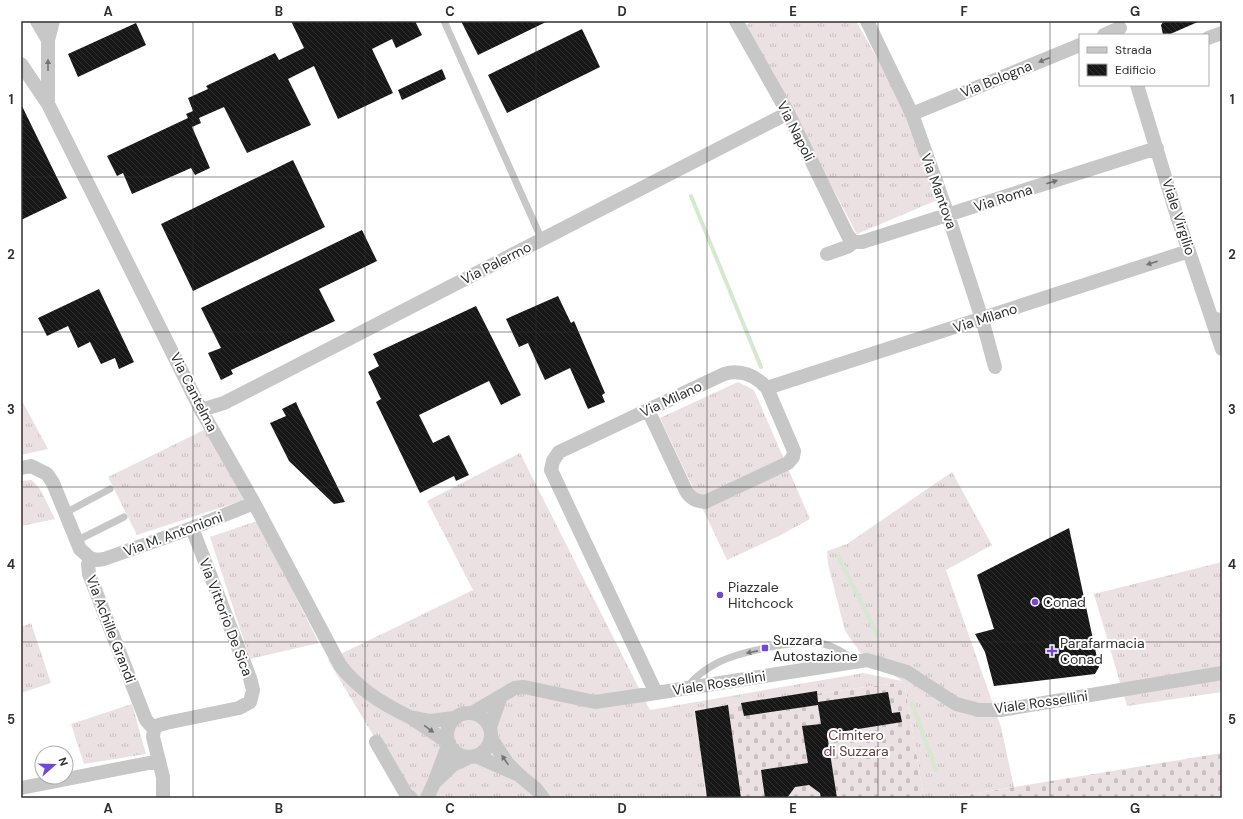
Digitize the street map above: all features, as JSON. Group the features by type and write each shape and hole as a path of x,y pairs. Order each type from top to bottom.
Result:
{"street":[{"path":"37,21 48,40"},
{"path":"48,104 48,40 53,21"},
{"name":"Via Napoli","path":"736,21 788,113 848,236 854,242"},
{"name":"Via Mantova","path":"867,21 912,114 948,215 982,319 995,366"},
{"path":"1106,34 1120,28"},
{"path":"1209,38 1222,33"},
{"name":"Via Bologna","path":"912,114 1079,45"},
{"name":"Via Cantelma","path":"22,63 48,104 201,410 254,503 340,665 348,676 372,695 410,717 449,743"},
{"name":"Viale Virgilio","path":"1137,86 1189,251 1219,317 1222,349"},
{"name":"Via Palermo","path":"201,410 224,403 788,113"},
{"name":"Via Roma","path":"827,254 847,247 854,242 862,242 1157,148"},
{"name":"Via Milano","path":"656,693 551,470 553,461 559,452 732,372 752,376 768,388 1189,251"},
{"path":"648,410 686,491 690,497 696,501 705,502 788,463 793,457 794,451 768,388"},
{"name":"Via Achille Grandi","path":"21,468 31,466 47,474 80,549 90,558 88,564 89,574 146,720 154,729 153,737 163,777 163,798"},
{"name":"Via M. Antonioni","path":"90,558 97,560 104,558 192,528 254,503"},
{"name":"Via Vittorio De Sica","path":"154,729 159,725 166,723 239,708 250,702 253,690 250,678 192,528"},
{"name":"Viale Rossellini","path":"656,693 867,660 907,672 956,704 979,710 1001,710 1222,673"},
{"path":"472,713 515,688 524,688 595,702 656,693"},
{"path":"434,783 453,765 473,756 487,747 501,696"},
{"path":"410,717 430,720 454,718 461,714 472,713 482,716 510,767 536,789 542,798"},
{"path":"427,798 449,743 448,731 454,718"},
{"path":"376,742 406,794 411,798"},
{"path":"449,743 457,753 473,756 519,775"},
{"path":"21,788 159,761"}],"lane":[{"path":"444,21 542,240"},
{"path":"65,513 110,489"},
{"path":"76,541 124,517"},
{"path":"686,688 696,677 718,662 739,654 773,647 803,643 823,644 840,650 856,661"}],"green space":[{"path":"753,21 856,21 908,113 942,198 857,234 746,25"},
{"path":"738,382 754,390 810,519 779,536 727,560 660,418"},
{"path":"21,399 48,449 21,455"},
{"path":"208,428 244,500 137,535 108,477"},
{"path":"520,453 650,710 863,673 902,681 860,652 845,631 828,564 827,551 847,544 952,472 992,545 946,570 1001,727 1014,787 947,798 924,798 904,682 694,710 706,798 411,798 328,660 473,590 427,501"},
{"path":"32,480 40,489 55,519 21,526 21,481"},
{"path":"257,521 319,643 250,659 210,537"},
{"path":"1222,562 1222,692 1127,706 1094,594"},
{"path":"31,623 51,683 21,693 21,627"},
{"name":"Cimitero di Suzzara","path":"904,682 924,798 706,798 694,710"},
{"path":"132,704 146,754 84,764 71,724"},
{"path":"1222,753 1222,798 947,798"}],"building":[{"path":"291,21 415,21 422,35 396,48 392,39 372,49 393,93 338,119 314,66 288,79 311,125 247,153 224,107 199,118 201,123 192,127 210,168 195,175 191,168 132,194 123,173 117,176 107,156 188,118 186,114 193,111 188,98 208,89 206,86 275,53 279,60 304,48"},
{"path":"461,21 548,21 478,55"},
{"path":"1164,21 1200,21 1170,34 1163,34 1161,25"},
{"path":"136,23 146,45 78,77 68,54"},
{"path":"582,29 600,67 507,113 488,75"},
{"path":"442,69 446,79 402,100 398,90"},
{"path":"21,104 67,198 21,220"},
{"path":"293,160 325,227 193,291 161,224"},
{"path":"362,230 377,261 319,289 335,321 231,370 233,374 221,380 208,353 221,348 201,308"},
{"path":"99,289 134,362 119,369 115,358 101,364 90,342 78,348 68,326 47,336 38,318"},
{"path":"558,296 571,323 574,321 605,393 602,395 605,402 588,409 570,368 545,380 528,343 519,347 506,319"},
{"path":"476,306 521,395 501,405 489,381 419,415 433,443 449,435 469,475 456,481 454,476 420,493 376,402 381,399 368,372 379,366 373,354"},
{"path":"296,402 345,502 334,504 289,461 270,423 286,416 282,409"},
{"name":"Conad","path":"1069,528 1099,667 1095,674 994,686 985,652 975,634 994,629 977,575"},
{"path":"817,691 818,702 888,692 892,713 900,712 902,722 827,734 837,798 821,798 820,793 809,785 795,787 787,798 765,798 761,770 808,763 802,726 821,724 818,705 744,716 741,703"},
{"path":"728,705 741,798 707,797 695,711"}],"waterway":[{"path":"691,196 761,367"},
{"path":"838,556 878,636"},
{"path":"912,703 936,770"}],"place":[{"name":"Piazzale Hitchcock","path":"720,595"},
{"name":"Conad","path":"1035,602"},
{"name":"Suzzara Autostazione","path":"765,648"},
{"name":"Parafarmacia Conad","path":"1052,651"}]}
